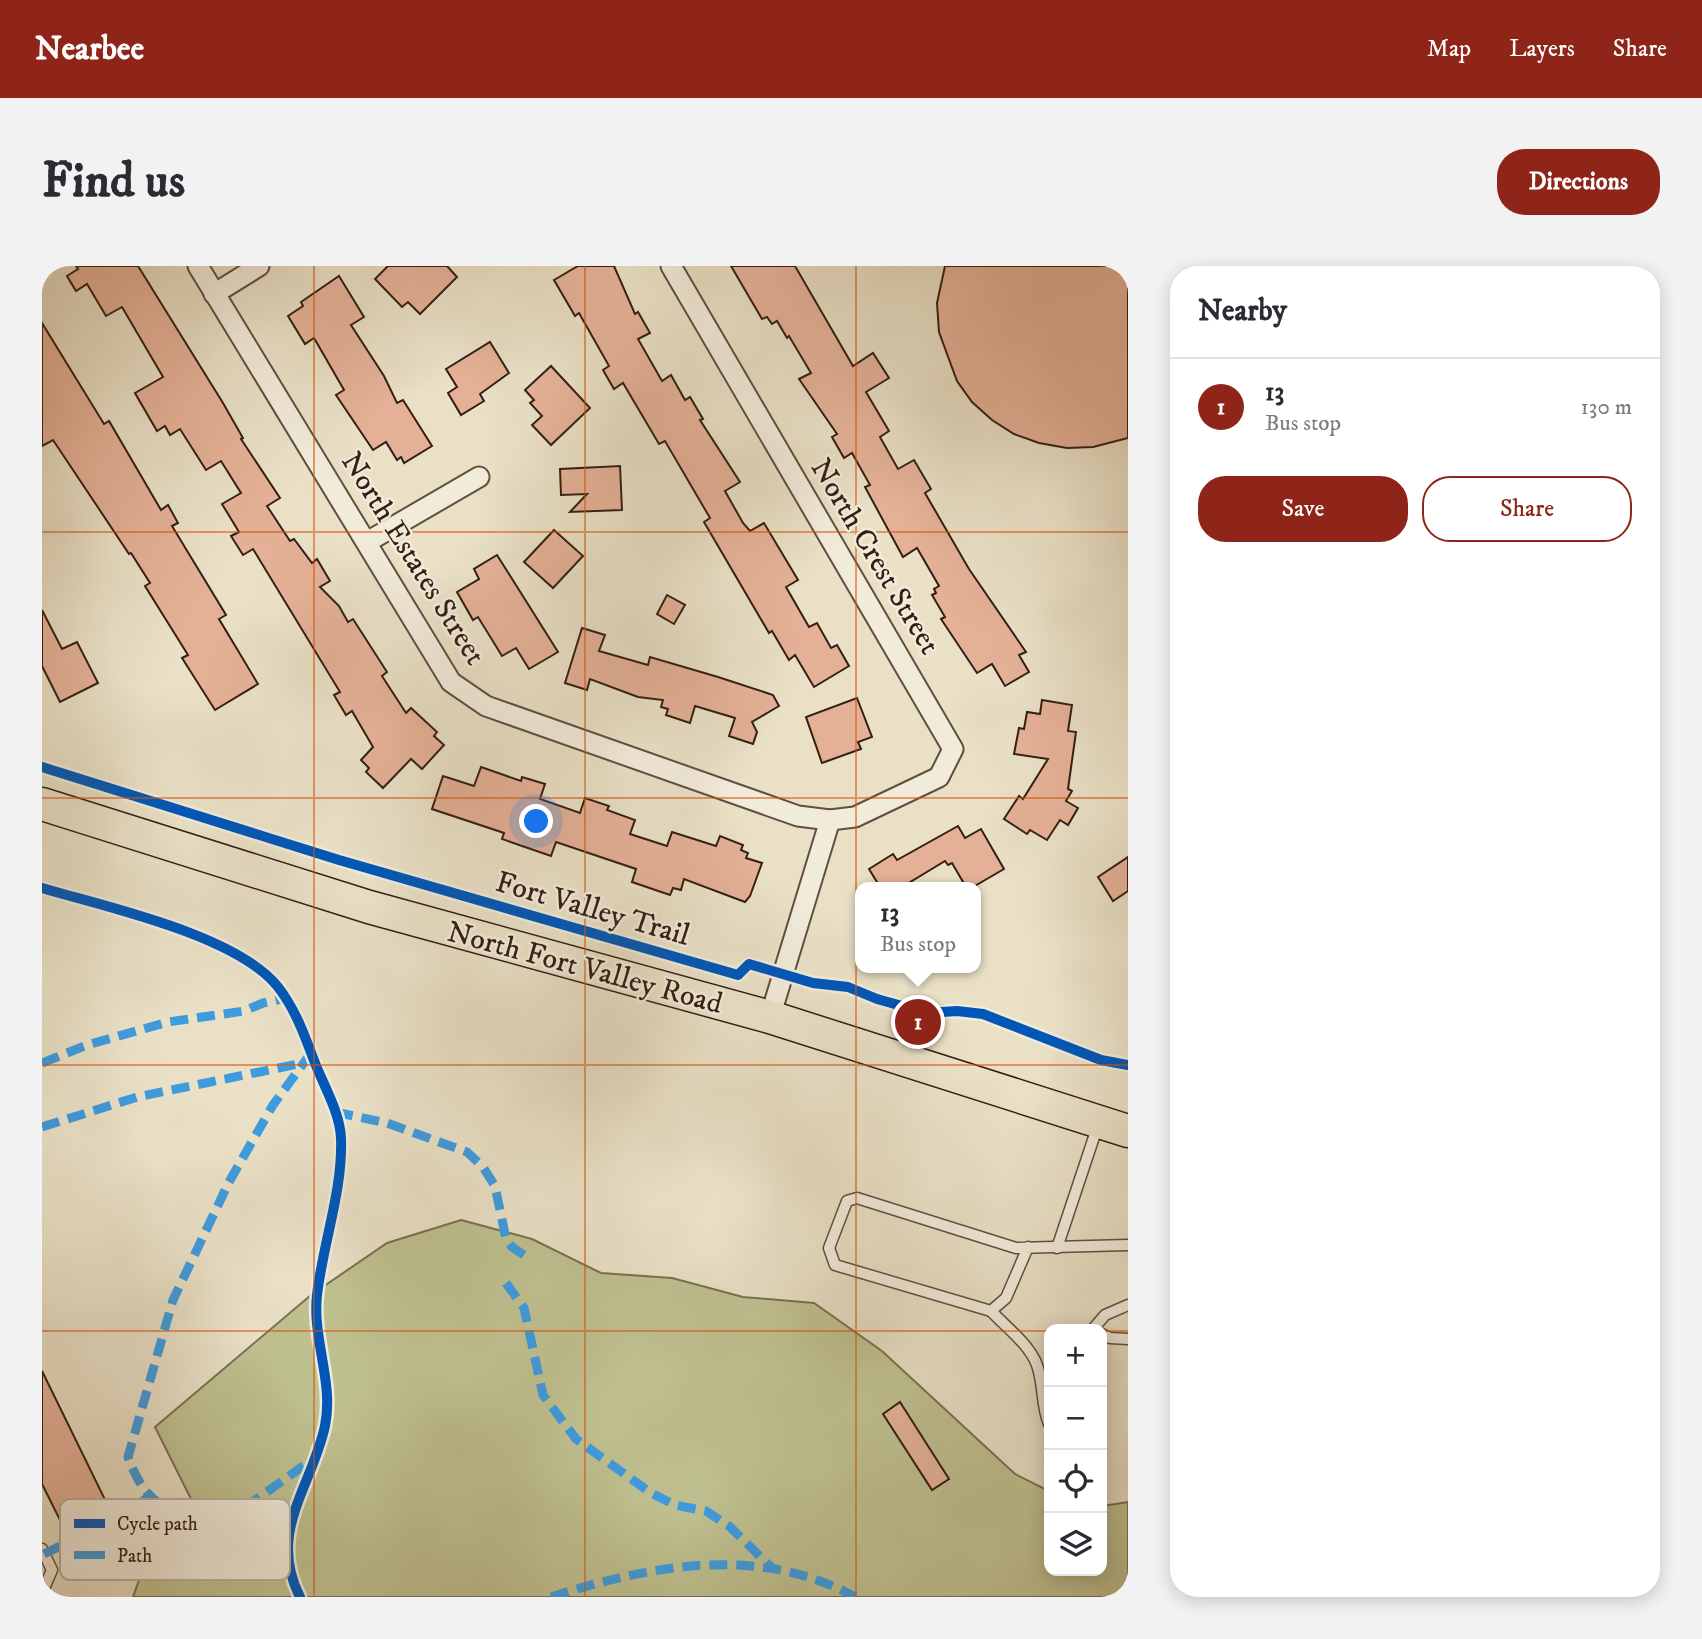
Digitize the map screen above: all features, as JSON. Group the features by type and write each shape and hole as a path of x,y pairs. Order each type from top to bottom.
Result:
{"main road":[{"name":"North Fort Valley Road","path":"42,804 369,907 770,1017 1128,1131"}],"street":[{"name":"North Estates Street","path":"198,266 451,682 486,706 798,816 830,820"},
{"path":"214,294 259,266"},
{"name":"North Crest Street","path":"671,266 953,749 939,777 855,817 830,820"},
{"path":"367,542 479,477"},
{"path":"770,1017 830,820"}],"lane":[{"path":"1057,1248 1083,1179 1099,1121"},
{"path":"1044,1406 1038,1367 1029,1348 991,1311 835,1265 829,1248 847,1201 857,1198 1016,1248 1128,1245"},
{"path":"991,1311 1006,1298 1028,1247"},
{"path":"1097,1324 1105,1315 1128,1305"},
{"path":"1107,1336 1128,1339"},
{"path":"42,1549 52,1570 42,1593"}],"green space":[{"path":"461,1220 532,1239 601,1273 672,1278 743,1297 814,1303 882,1351 1015,1474 1044,1488 1044,1576 1107,1576 1107,1505 1128,1502 1128,1597 133,1597 139,1580 290,1580 290,1499 191,1499 155,1427 311,1295 387,1243"}],"building":[{"path":"76,266 138,266 223,403 243,438 241,439 280,498 267,506 290,541 294,539 312,563 317,559 330,581 320,587 339,606 348,622 353,619 387,672 382,676 406,713 411,708 437,732 434,736 444,745 422,769 411,759 383,788 366,772 369,768 361,760 373,747 352,711 346,715 334,695 340,692 253,549 243,555 231,536 239,532 222,504 241,493 221,461 206,470 180,429 170,435 165,426 157,431 135,393 163,377 122,307 106,316 87,284 76,291 67,276 78,269"},
{"path":"388,266 447,266 457,277 420,314 408,302 402,307 375,279"},
{"path":"578,266 614,266 635,314 638,312 650,333 638,339 662,381 671,375 685,400 690,397 703,419 700,420 740,482 725,491 743,523 750,531 764,523 798,580 786,587 809,627 817,623 831,648 837,645 849,666 814,687 795,655 789,660 772,631 769,633 704,522 710,518 665,441 659,444 623,383 614,389 603,370 609,366 579,313 575,316 554,280"},
{"path":"731,266 795,266 853,366 873,353 889,378 866,392 889,431 880,437 898,469 914,460 931,489 925,493 969,569 1026,652 1019,655 1029,672 1005,686 992,664 977,673 941,619 945,617 932,595 936,593 934,589 939,586 917,548 903,557 865,487 870,485 852,453 844,458 832,437 837,434 799,379 811,373 789,336 787,338 777,321 772,324 767,317 762,319"},
{"path":"945,266 1128,266 1128,438 1093,447 1067,448 1039,443 1014,434 992,420 972,402 957,381 939,332 937,303"},
{"path":"339,276 364,317 351,325 384,376 397,403 403,400 432,446 404,463 401,457 397,460 386,442 373,450 336,395 344,390 314,338 305,344 288,316 303,306 301,302"},
{"path":"42,323 104,424 109,421 161,510 168,505 178,523 172,526 226,615 219,619 258,684 215,710 182,658 188,655 145,586 150,583 131,553 129,554 53,440 42,446"},
{"path":"490,342 509,373 480,394 484,401 461,415 448,393 457,387 446,369"},
{"path":"551,366 590,408 551,445 532,425 542,416 530,403 534,400 525,390"},
{"path":"620,466 622,510 570,512 587,494 561,495 560,469"},
{"path":"554,530 583,556 553,588 524,562"},
{"path":"497,555 558,652 529,669 516,648 502,656 478,617 473,620 457,592 479,579 474,569"},
{"path":"667,595 685,605 674,624 657,614"},
{"path":"42,610 62,649 77,642 98,683 60,702 42,666"},
{"path":"582,628 605,635 599,651 648,665 650,657 718,677 773,695 779,706 752,722 757,732 753,744 729,736 735,718 695,706 690,723 666,715 668,709 661,707 663,700 638,697 590,679 587,690 565,683"},
{"path":"857,698 872,737 858,742 861,749 822,763 806,717"},
{"path":"1042,700 1072,705 1068,731 1076,732 1068,789 1072,791 1066,801 1078,808 1068,825 1060,820 1047,840 1030,830 1027,834 1004,819 1019,796 1023,799 1048,759 1014,754 1019,728 1024,729 1027,712 1040,714"},
{"path":"481,767 521,781 522,777 545,784 540,799 580,813 585,798 609,806 607,810 635,820 630,834 667,846 672,832 716,846 720,836 743,845 741,850 748,853 746,858 762,863 750,896 745,902 684,879 681,890 673,888 670,895 632,882 636,869 556,842 551,856 502,839 504,833 432,809 443,776 474,786"},
{"path":"958,826 965,838 981,829 1004,869 981,882 963,882 952,863 948,865 945,861 910,882 877,882 869,869 893,854 897,860"},
{"path":"1128,857 1128,891 1113,901 1098,877"},
{"path":"42,1371 105,1499 60,1499 60,1520 42,1484"},
{"path":"900,1402 949,1479 932,1490 883,1414"}],"marked path":[{"path":"42,1063 87,1045 168,1022 244,1011 286,998"},
{"path":"155,1499 146,1492 128,1457 173,1300 229,1182 273,1105 311,1053"},
{"path":"42,1127 137,1097 303,1063"},
{"path":"335,1112 387,1123 467,1152 483,1167 495,1186 506,1239 512,1247 530,1259"},
{"path":"506,1283 524,1308 543,1395 576,1439 651,1493 675,1505 706,1511 729,1526 773,1569"},
{"path":"257,1499 313,1459"},
{"path":"44,1554 60,1546"},
{"path":"551,1597 627,1576 704,1565 743,1565 781,1570 818,1580 855,1597"}],"cycle path":[{"name":"Fort Valley Trail","path":"42,767 339,860 738,975 749,964 813,983 848,987 877,999 927,1013 957,1011 983,1014 1101,1060 1128,1065"},
{"path":"42,888 169,925 233,952 259,969 278,987 290,1005 335,1109 340,1129 341,1158 316,1311 327,1410 319,1449 290,1531"},
{"path":"290,1567 300,1597"}],"place":[{"name":"13","path":"918,1022"}]}
